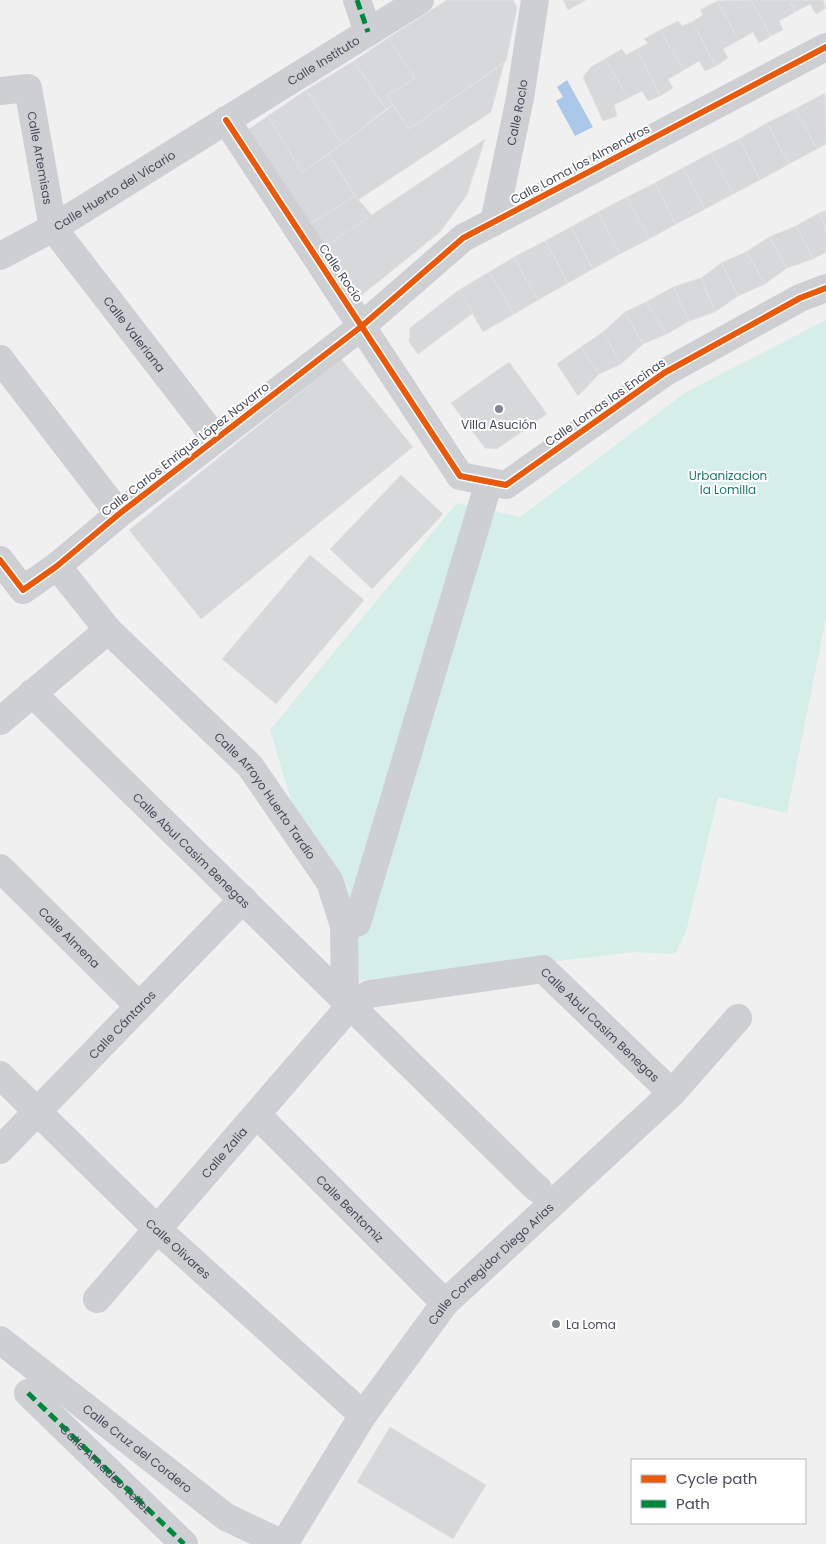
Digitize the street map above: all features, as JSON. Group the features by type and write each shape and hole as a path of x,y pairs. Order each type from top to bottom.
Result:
{"street":[{"path":"357,0 368,32"},
{"name":"Calle Instituto","path":"226,120 420,0"},
{"name":"Calle Roclo","path":"494,222 520,98 535,0"},
{"name":"Calle Loma los Almendros","path":"362,326 463,238 826,47"},
{"name":"Calle Artemisas","path":"0,91 28,88 53,228"},
{"name":"Calle Huerto del Vicario","path":"0,256 53,228 226,120"},
{"name":"Calle Rocío","path":"226,120 460,476 498,483"},
{"name":"Calle Valeriana","path":"53,228 216,439"},
{"name":"Calle Lomas las Encinas","path":"498,483 664,374 800,298 826,288"},
{"name":"Calle Carlos Enrique López Navarro","path":"0,560 22,590 57,566 119,514 362,326"},
{"path":"0,359 119,514"},
{"path":"357,923 498,483"},
{"name":"Calle Arroyo Huerto Tardío","path":"57,566 108,630 250,766 330,882 344,926 348,1003"},
{"path":"0,721 108,630"},
{"name":"Calle Abul Casim Benegas","path":"32,693 538,1189"},
{"name":"Calle Almena","path":"0,868 139,1006"},
{"name":"Calle Cántaros","path":"0,1150 244,899"},
{"name":"Calle Abul Casim Benegas","path":"348,1003 369,994 543,969 672,1093"},
{"name":"Calle Zalia","path":"97,1298 257,1115 348,1003"},
{"name":"Calle Corregidor Diego Arias","path":"284,1544 363,1415 445,1302 672,1093 738,1018"},
{"name":"Calle Olivares","path":"0,1075 157,1229 363,1415"},
{"name":"Calle Bentomiz","path":"257,1115 445,1302"},
{"name":"Calle Cruz del Cordero","path":"0,1340 226,1516 284,1544"},
{"name":"Calle Amadeo Tellez","path":"28,1393 184,1544"},
{"path":"226,1516 238,1544"}],"green space":[{"name":"Urbanizacion la Lomilla","path":"826,320 826,618 787,813 718,797 686,932 675,954 633,952 359,980 357,923 345,879 296,817 270,730 457,503 520,517 686,392"}],"water":[{"path":"567,80 593,127 575,136 556,101 563,97 557,87"}],"building":[{"path":"447,0 513,0 517,8 506,61 409,129 387,95 415,78 388,38"},
{"path":"563,0 586,0 568,10"},
{"path":"751,0 771,36 759,43 753,32 739,40 717,1"},
{"path":"751,0 789,0 795,12 779,21 783,30 771,36"},
{"path":"789,0 823,0 826,8 816,14 810,4 795,12"},
{"path":"717,1 739,40 723,49 728,58 716,66 692,22 703,15 700,10"},
{"path":"678,21 682,26 692,22 716,66 705,71 699,61 684,70 660,30"},
{"path":"660,30 684,70 668,79 673,88 660,96 637,49 648,43 644,39"},
{"path":"388,38 415,78 387,95 393,105 386,109 354,61"},
{"path":"622,49 626,55 637,49 660,96 648,101 642,91 628,98 605,59"},
{"path":"605,59 628,98 614,105 617,116 603,121 583,77 591,67"},
{"path":"354,61 386,109 342,144 306,90"},
{"path":"504,63 491,112 358,200 329,154 393,105 409,129"},
{"path":"306,90 342,144 302,172 268,116"},
{"path":"825,93 826,144 817,149 795,109"},
{"path":"795,109 817,149 789,164 767,123"},
{"path":"268,116 302,172 329,154 355,196 310,224 246,131"},
{"path":"767,123 789,164 760,180 739,139"},
{"path":"485,139 467,195 440,232 358,298 324,247"},
{"path":"739,139 760,180 733,194 711,153"},
{"path":"711,153 733,194 705,209 683,168"},
{"path":"683,168 705,209 676,224 655,183"},
{"path":"655,183 676,224 649,239 627,197"},
{"path":"355,196 372,215 324,247 310,224"},
{"path":"627,197 649,239 620,254 598,212"},
{"path":"826,211 826,229 819,213"},
{"path":"598,212 620,254 593,269 571,227"},
{"path":"819,213 826,229 826,252 813,259 796,226"},
{"path":"796,226 813,259 787,268 769,237"},
{"path":"571,227 593,269 568,283 545,241"},
{"path":"769,237 787,268 765,284 746,252"},
{"path":"545,241 568,283 538,300 514,257"},
{"path":"746,252 765,284 738,296 721,263"},
{"path":"514,257 538,300 514,314 489,272"},
{"path":"721,263 738,296 715,312 701,278"},
{"path":"489,272 514,314 483,332 459,290"},
{"path":"701,278 715,312 689,321 673,287"},
{"path":"673,287 689,321 667,334 646,302"},
{"path":"459,290 473,313 418,354 409,342 410,328"},
{"path":"646,302 667,334 643,344 625,312"},
{"path":"625,312 643,344 621,364 603,332"},
{"path":"603,332 621,364 599,374 581,347"},
{"path":"581,347 599,374 578,396 557,364"},
{"path":"341,359 413,447 201,619 129,530"},
{"name":"Villa Asución","path":"509,362 547,414 497,449 485,448 451,403"},
{"path":"401,475 443,514 372,589 330,549"},
{"path":"310,555 364,600 276,704 222,659"},
{"path":"390,1427 486,1485 453,1539 357,1482"}],"marked path":[{"path":"357,0 368,32"},
{"path":"28,1393 184,1544"}],"cycle path":[{"path":"0,560 23,590 57,566 119,514 362,326 463,238 826,47"},
{"path":"226,120 460,476 506,485 664,373 800,298 826,288"}],"place":[{"name":"Villa Asución","path":"499,409"},
{"name":"La Loma","path":"556,1324"}]}
